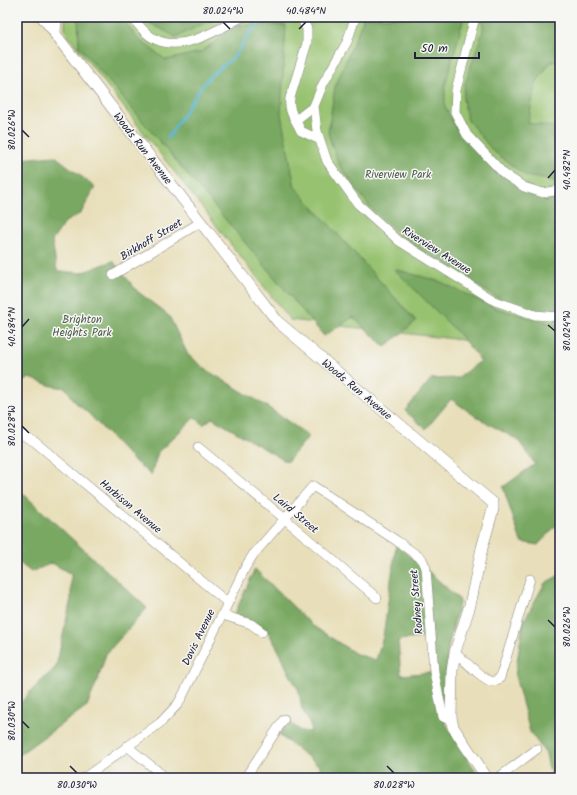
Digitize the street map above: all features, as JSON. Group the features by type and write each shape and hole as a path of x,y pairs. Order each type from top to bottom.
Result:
{"street":[{"path":"42,17 55,34"},
{"path":"55,34 56,17"},
{"path":"132,17 151,37 159,41 178,43 187,42 208,35 242,17"},
{"path":"301,17 307,28 307,43 289,105 301,131 320,140"},
{"name":"Riverview Avenue","path":"353,17 354,21 347,42 323,84 314,106 314,117 327,161 358,204 399,241 495,301 535,315 560,317"},
{"path":"475,17 456,90 455,112 467,135 504,174 524,187 543,193 560,190"},
{"name":"Woods Run Avenue","path":"55,34 283,328 493,503 493,509 482,548 470,605 455,652 452,671 451,721"},
{"name":"Riverview Avenue","path":"296,120 314,106"},
{"name":"Birkhoff Street","path":"113,276 201,222"},
{"name":"Harbison Avenue","path":"17,432 35,442 228,602"},
{"name":"Laird Street","path":"198,447 377,598"},
{"name":"Davis Avenue","path":"84,778 160,723 178,704 184,695 248,562 313,486"},
{"name":"Rodney Street","path":"313,486 397,540 424,562 426,568 436,685 443,717 451,721"},
{"path":"455,652 483,677 491,681 500,678 530,579"},
{"path":"223,615 250,624 262,632"},
{"path":"245,778 284,719"},
{"path":"451,721 453,727 487,778"},
{"path":"127,746 166,778"},
{"path":"498,778 537,749"}],"green space":[{"name":"Riverview Park","path":"65,17 560,17 560,378 471,341 290,320 65,32"},
{"path":"78,17 121,17 138,39 166,60 201,52 238,25 286,25 281,114 295,187 416,321 385,347 353,317 324,336 79,46"},
{"path":"144,17 217,17 176,37 146,21"},
{"path":"362,17 464,17 445,86 445,107 457,130 494,169 532,188 545,201 560,197 560,318 506,303 410,243 369,206 338,163 328,133 335,87 363,20"},
{"path":"483,17 560,17 560,59 550,63 536,83 528,123 560,128 560,182 526,176 493,151 467,119 463,99 465,84 483,31"},
{"name":"Brighton Heights Park","path":"55,156 95,187 81,213 65,222 52,241 57,271 81,273 113,261 137,291 169,316 188,355 208,371 263,404 309,436 287,462 212,418 203,425 195,417 158,452 151,475 132,459 88,413 76,403 66,388 52,386 30,378 17,384 17,161 20,159"},
{"path":"394,269 441,282 495,308 560,326 560,521 538,545 521,542 503,487 535,464 518,440 478,418 451,399 426,429 405,411 431,379 457,378 481,361 458,333"},
{"path":"17,488 147,608 106,654 87,706 17,756 17,707 56,667 71,599 71,574 52,563 31,572 17,561"},
{"path":"396,545 460,600 448,647 445,703 446,724 480,778 313,778 321,767 279,735 288,721 301,731 310,732 311,727 302,709 299,691 267,630 248,619 234,615 255,569 313,626 356,654 376,660 383,637","holes":["431,637 434,672 401,675 398,640"]},
{"path":"560,575 560,778 551,778 546,754 530,732 515,676 523,622 545,583"}],"waterway":[{"path":"168,138 197,93 211,75 234,57 252,30 270,17"}]}
